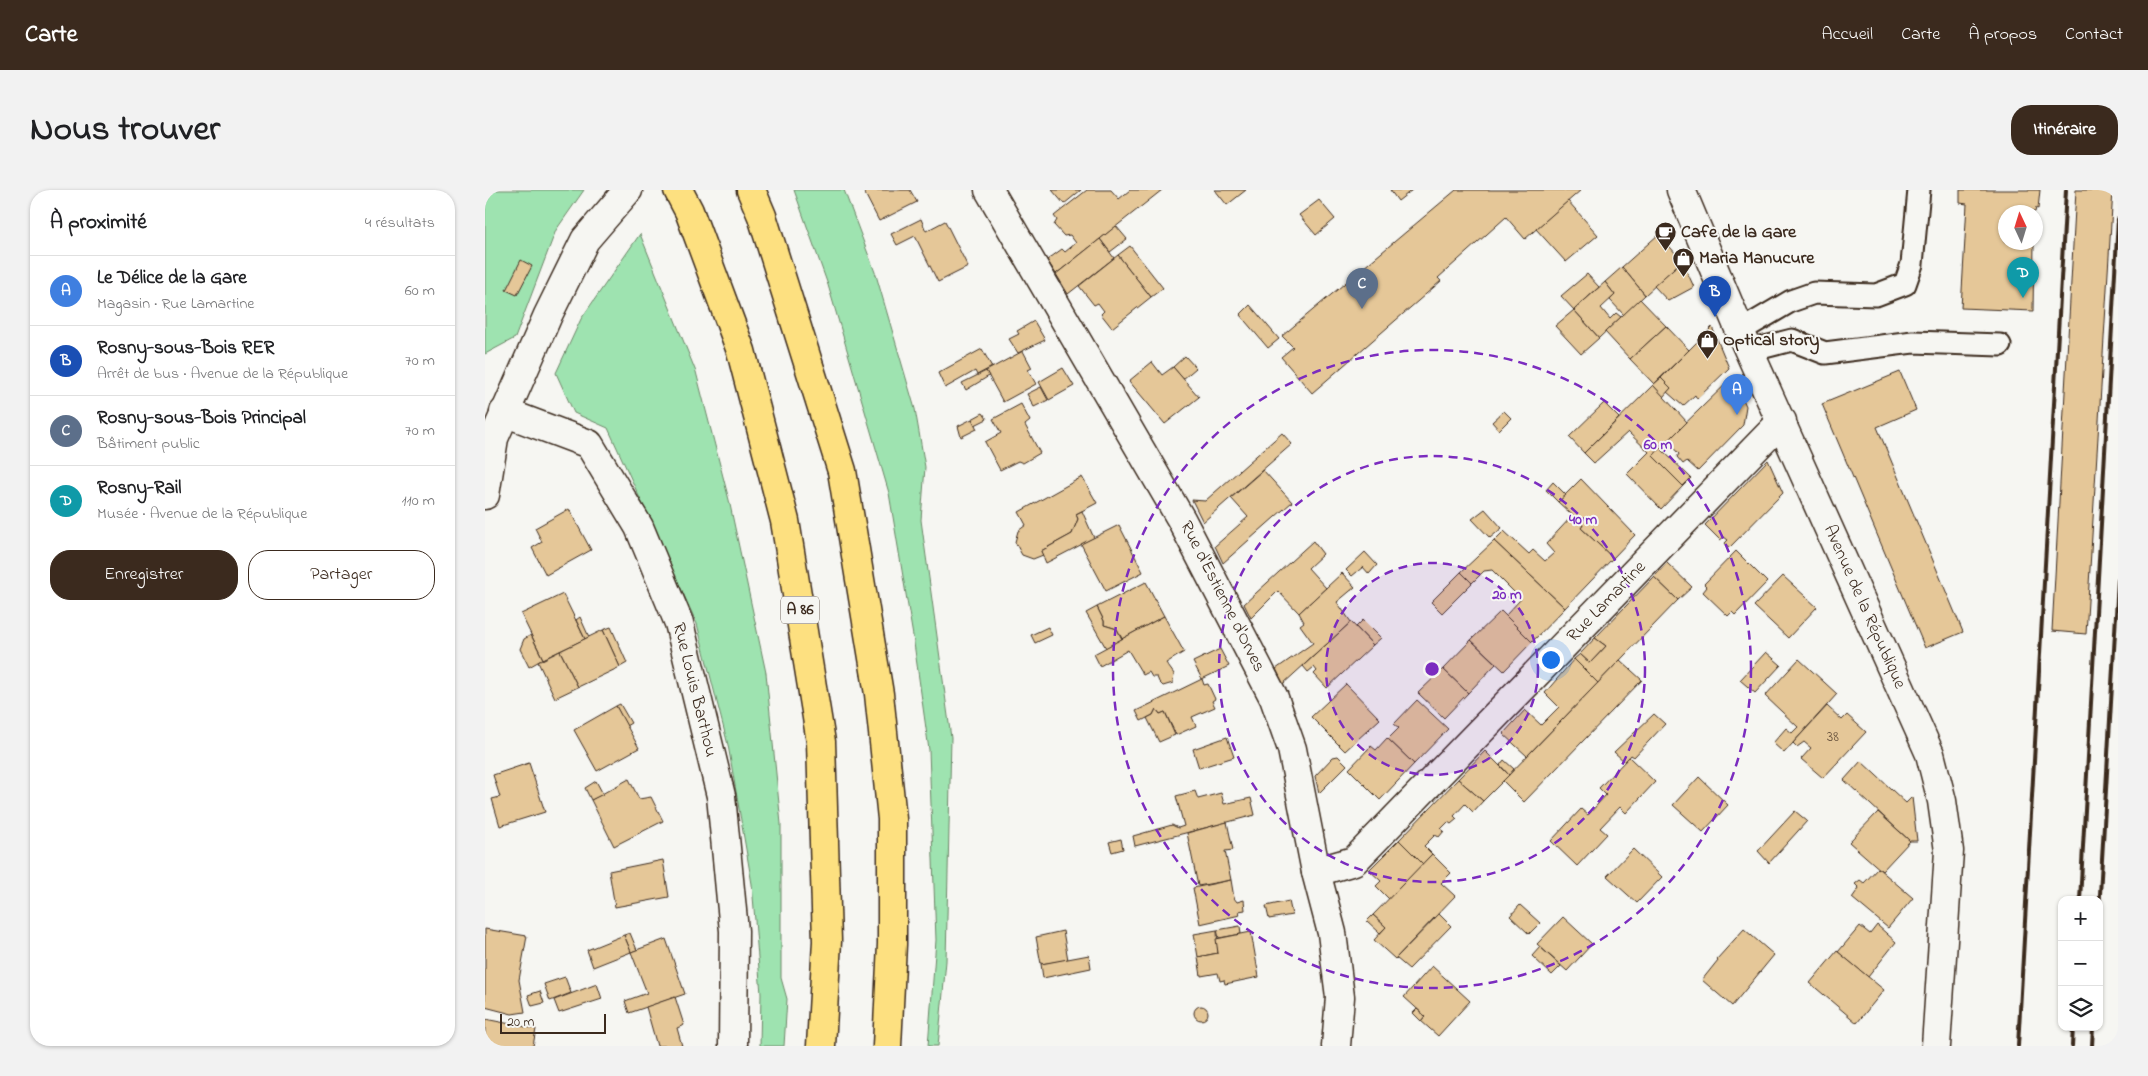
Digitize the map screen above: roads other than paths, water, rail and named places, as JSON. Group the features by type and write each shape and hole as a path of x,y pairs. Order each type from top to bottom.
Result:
{"highway":[{"name":"A 86","path":"678,190 689,211 741,351 785,521 821,742 827,942 821,1046"},
{"path":"751,190 762,216 842,470 879,694 892,819 892,944 887,1046"}],"street":[{"path":"485,495 494,438 504,412 585,240 628,190"},
{"name":"Rue d'Estienne d'Orves","path":"989,190 1181,518 1274,698 1292,749 1316,872 1332,933 1340,997 1336,1046"},
{"name":"Avenue de la République","path":"1681,190 1745,341 1930,754 1942,801 1949,850 1936,1046"},
{"name":"Rue Louis Barthou","path":"504,412 589,444 639,527 679,623 721,796 734,931 733,1046"},
{"name":"Rue Lamartine","path":"1316,872 1354,861 1782,421"}],"lane":[{"path":"1745,341 1791,300 1814,293 1876,295 1905,284 1912,264 1919,190"},
{"path":"1745,341 1792,340 1825,353 1913,342 2000,345"}],"railway":[{"path":"2018,1046 2066,190"},
{"path":"2080,896 2118,219"},
{"path":"2100,896 2118,580"},
{"path":"2072,1046 2073,1031"},
{"path":"2092,1046 2093,1031"}],"place":[{"name":"Cafe de la Gare","path":"1665,252"},
{"name":"Maria Manucure","path":"1683,278"},
{"name":"Rosny-Rail","path":"2023,298"},
{"name":"Rosny-sous-Bois Principal","path":"1362,309"},
{"name":"Rosny-sous-Bois RER","path":"1715,317"},
{"name":"Optical story","path":"1707,360"},
{"name":"Le Délice de la Gare","path":"1737,415"}]}
